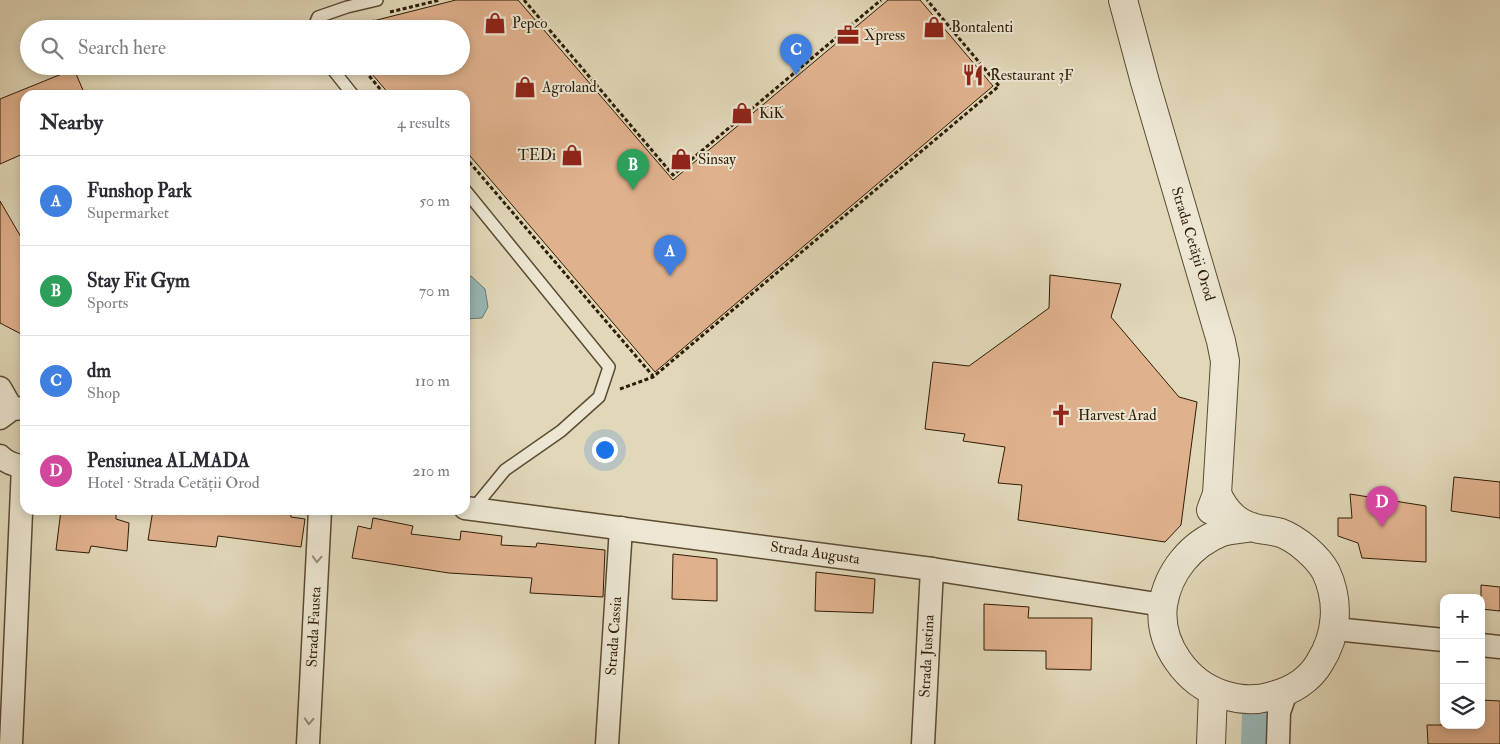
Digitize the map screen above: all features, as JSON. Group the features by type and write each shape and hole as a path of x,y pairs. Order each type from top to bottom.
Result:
{"street":[{"name":"Strada Cetății Orod","path":"1123,0 1145,82 1221,341 1225,361 1217,494 1194,548 1173,574 1163,605 1165,632 1174,657 1191,678 1214,692 1237,699 1262,699 1286,692 1304,681 1318,666 1329,649 1335,629 1335,600 1325,572 1307,549 1281,533 1252,527 1230,516 1217,494"},
{"path":"0,388 12,412"},
{"path":"0,456 7,463 20,465"},
{"name":"Strada Augusta","path":"470,508 932,569 1163,605"},
{"path":"10,744 22,515"},
{"name":"Strada Fausta","path":"308,744 320,515"},
{"name":"Strada Cetății Orod","path":"1194,548 1223,532 1252,527"},
{"name":"Strada Cassia","path":"607,744 621,528"},
{"name":"Strada Justina","path":"923,744 932,569"},
{"path":"1335,629 1440,640"},
{"path":"1485,645 1500,647"},
{"path":"1211,744 1214,692"},
{"path":"1278,744 1279,712 1286,692"}],"lane":[{"path":"317,20 318,17 347,7 377,0"},
{"path":"337,75 349,90"},
{"path":"470,196 608,367 600,397 561,431 505,470 470,507"}],"path":[{"path":"389,12 440,0"},
{"path":"524,0 673,175 881,0"},
{"path":"600,397 653,376 999,86 927,0"},
{"path":"374,20 380,14"},
{"path":"368,75 381,90"},
{"path":"470,163 653,376"}],"water":[{"path":"470,276 485,289 488,307 482,318 470,319"}],"building":[{"path":"456,0 518,0 673,180 888,0 920,0 993,86 655,372 470,156 470,90 386,90 373,75 470,75 470,20 377,20"},
{"path":"59,75 77,75 83,90 22,90"},
{"path":"20,91 20,155 0,164 0,99"},
{"path":"0,201 20,235 20,333 0,323"},
{"name":"Harvest Arad","path":"1050,275 1121,284 1111,317 1179,397 1197,402 1181,525 1165,542 1018,520 1022,485 998,483 1005,447 963,441 965,434 925,429 933,362 969,366 1049,308"},
{"path":"1454,477 1500,482 1500,518 1451,511"},
{"path":"1350,494 1426,506 1426,562 1362,558 1358,543 1338,536 1338,518 1352,518"},
{"path":"60,515 116,515 116,519 129,523 127,551 91,546 89,553 56,550"},
{"path":"152,515 291,515 291,517 305,519 301,547 218,536 216,547 148,540"},
{"path":"373,518 413,526 411,534 460,540 461,531 502,536 501,545 536,547 537,543 605,550 603,597 530,593 532,578 449,573 352,558 358,526 371,529"},
{"path":"673,554 717,559 717,601 672,599"},
{"path":"816,572 875,579 873,613 815,611"},
{"path":"1481,585 1500,587 1500,611 1485,609 1485,594 1481,594"},
{"path":"984,604 1029,607 1028,618 1092,618 1091,670 1046,669 1046,651 984,650"},
{"path":"1485,700 1500,701 1500,744 1428,744 1427,725 1440,725 1440,729 1485,729"}],"waterway":[{"path":"1254,744 1255,714"}],"place":[{"name":"Pepco","path":"495,23"},
{"name":"Bontalenti","path":"934,27"},
{"name":"Xpress","path":"848,35"},
{"name":"dm","path":"796,75"},
{"name":"Restaurant 3F","path":"973,75"},
{"name":"Agroland","path":"525,87"},
{"name":"KiK","path":"742,113"},
{"name":"TEDi","path":"572,155"},
{"name":"Sinsay","path":"681,159"},
{"name":"Stay Fit Gym","path":"633,190"},
{"name":"Funshop Park","path":"670,276"},
{"name":"Harvest Arad","path":"1061,415"},
{"name":"Pensiunea ALMADA","path":"1382,527"}]}
